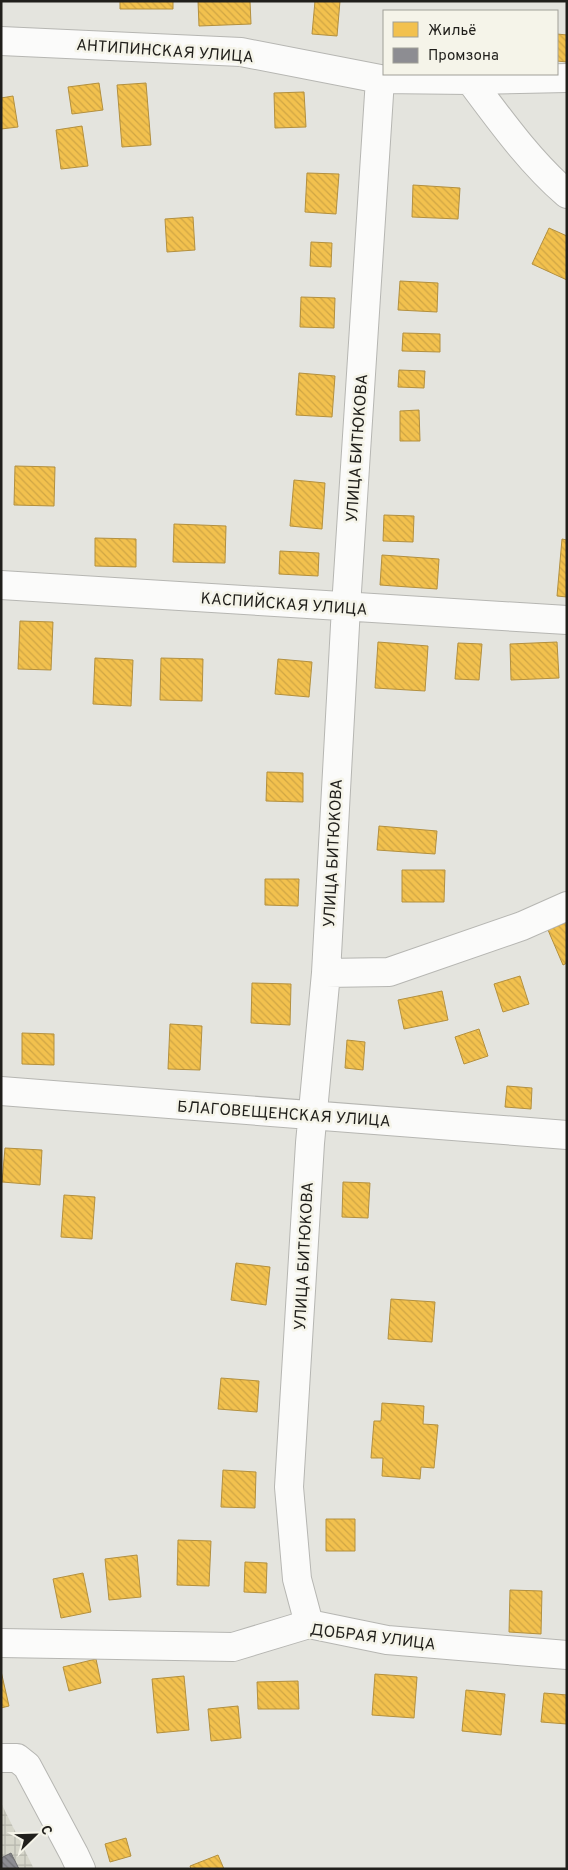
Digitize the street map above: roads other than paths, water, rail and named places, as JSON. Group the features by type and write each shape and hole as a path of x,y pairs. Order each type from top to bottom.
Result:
{"street":[{"name":"АНТИПИНСКАЯ УЛИЦА","path":"1,41 241,52 380,79 567,78"},
{"name":"УЛИЦА БИТЮКОВА","path":"309,1624 297,1579 290,1487 310,1143 326,973 346,607 380,79"},
{"path":"470,80 516,141 551,180 567,194"},
{"name":"КАСПИЙСКАЯ УЛИЦА","path":"1,585 567,620"},
{"path":"326,973 389,972 522,926 567,906"},
{"name":"БЛАГОВЕЩЕНСКАЯ УЛИЦА","path":"1,1091 567,1135"},
{"name":"ДОБРАЯ УЛИЦА","path":"1,1643 233,1647 309,1624 387,1640 567,1655"},
{"path":"1,1758 17,1758 27,1766 81,1869"}]}
